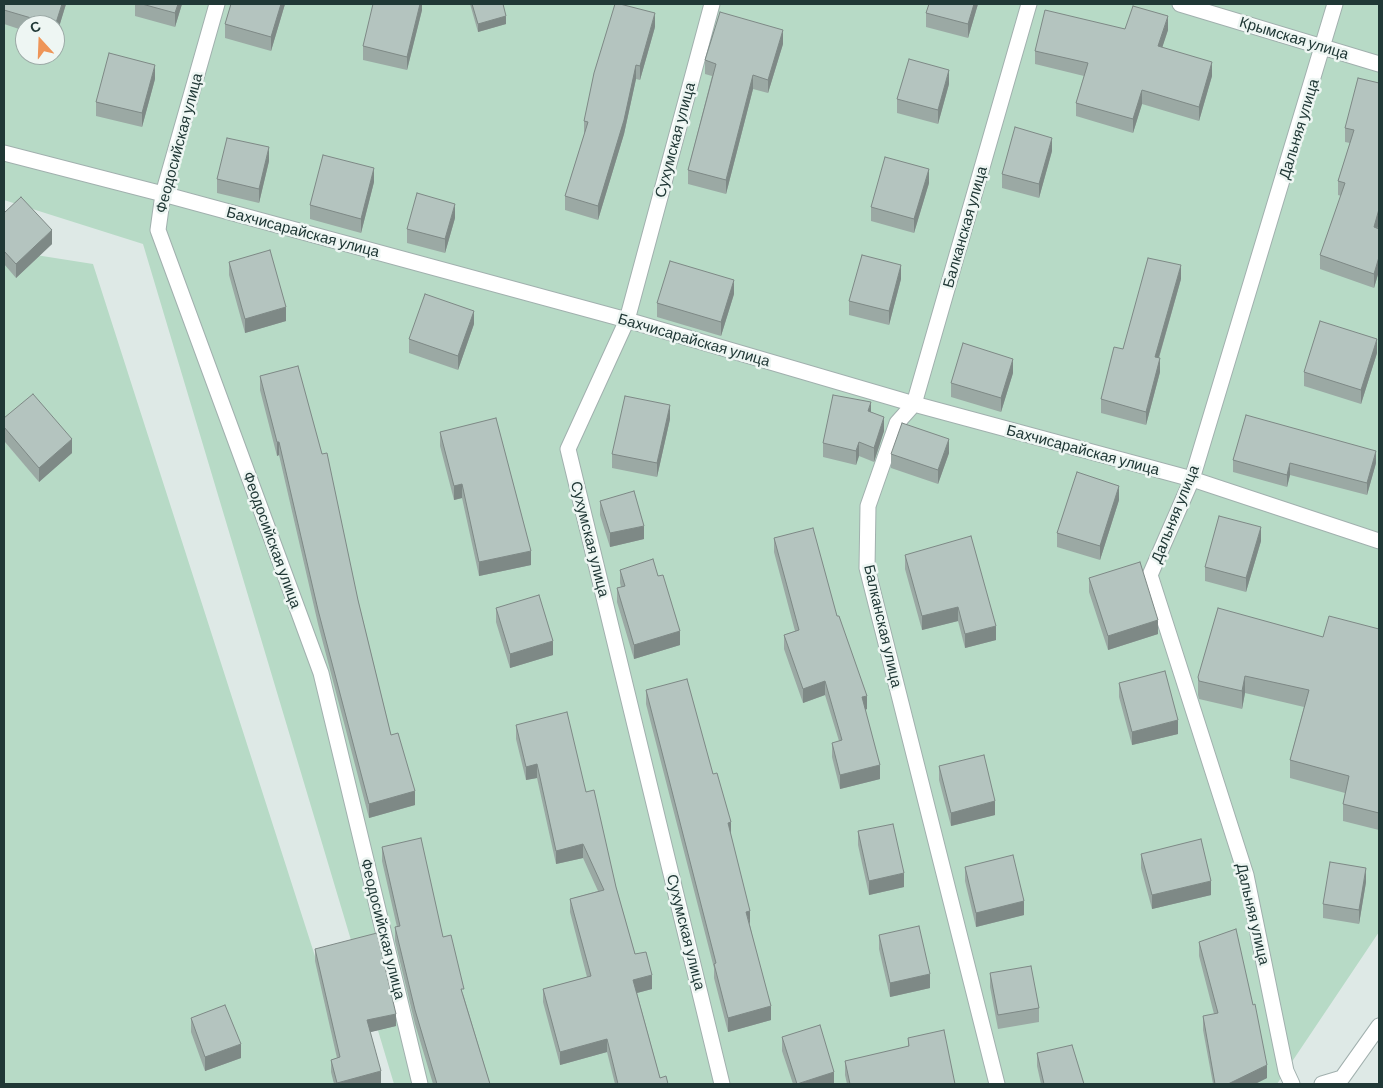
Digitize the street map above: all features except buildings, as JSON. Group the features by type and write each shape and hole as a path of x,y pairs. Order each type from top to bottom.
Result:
{"street":[{"name":"Феодосийская улица","path":"217,4 163,194 158,230 321,673 420,1084"},
{"name":"Сухумская улица","path":"712,4 627,320 568,449 722,1084"},
{"name":"Балканская улица","path":"997,1084 867,568 868,506 897,423 914,404 1029,4"},
{"name":"Крымская улица","path":"1180,4 1379,64"},
{"name":"Дальняя улица","path":"1292,1084 1286,1071 1246,876 1150,575 1192,479 1324,47 1335,4"},
{"name":"Бахчисарайская улица","path":"4,153 163,194 627,320 914,404 1192,479 1379,541"},
{"path":"1322,1084 1342,1078 1379,1026"}],"green space":[{"path":"4,4 1379,4 1379,932 1277,1084 394,1084 143,244 4,200"},
{"path":"4,250 93,264 356,1084 4,1084 4,441 39,481 4,432"}]}
